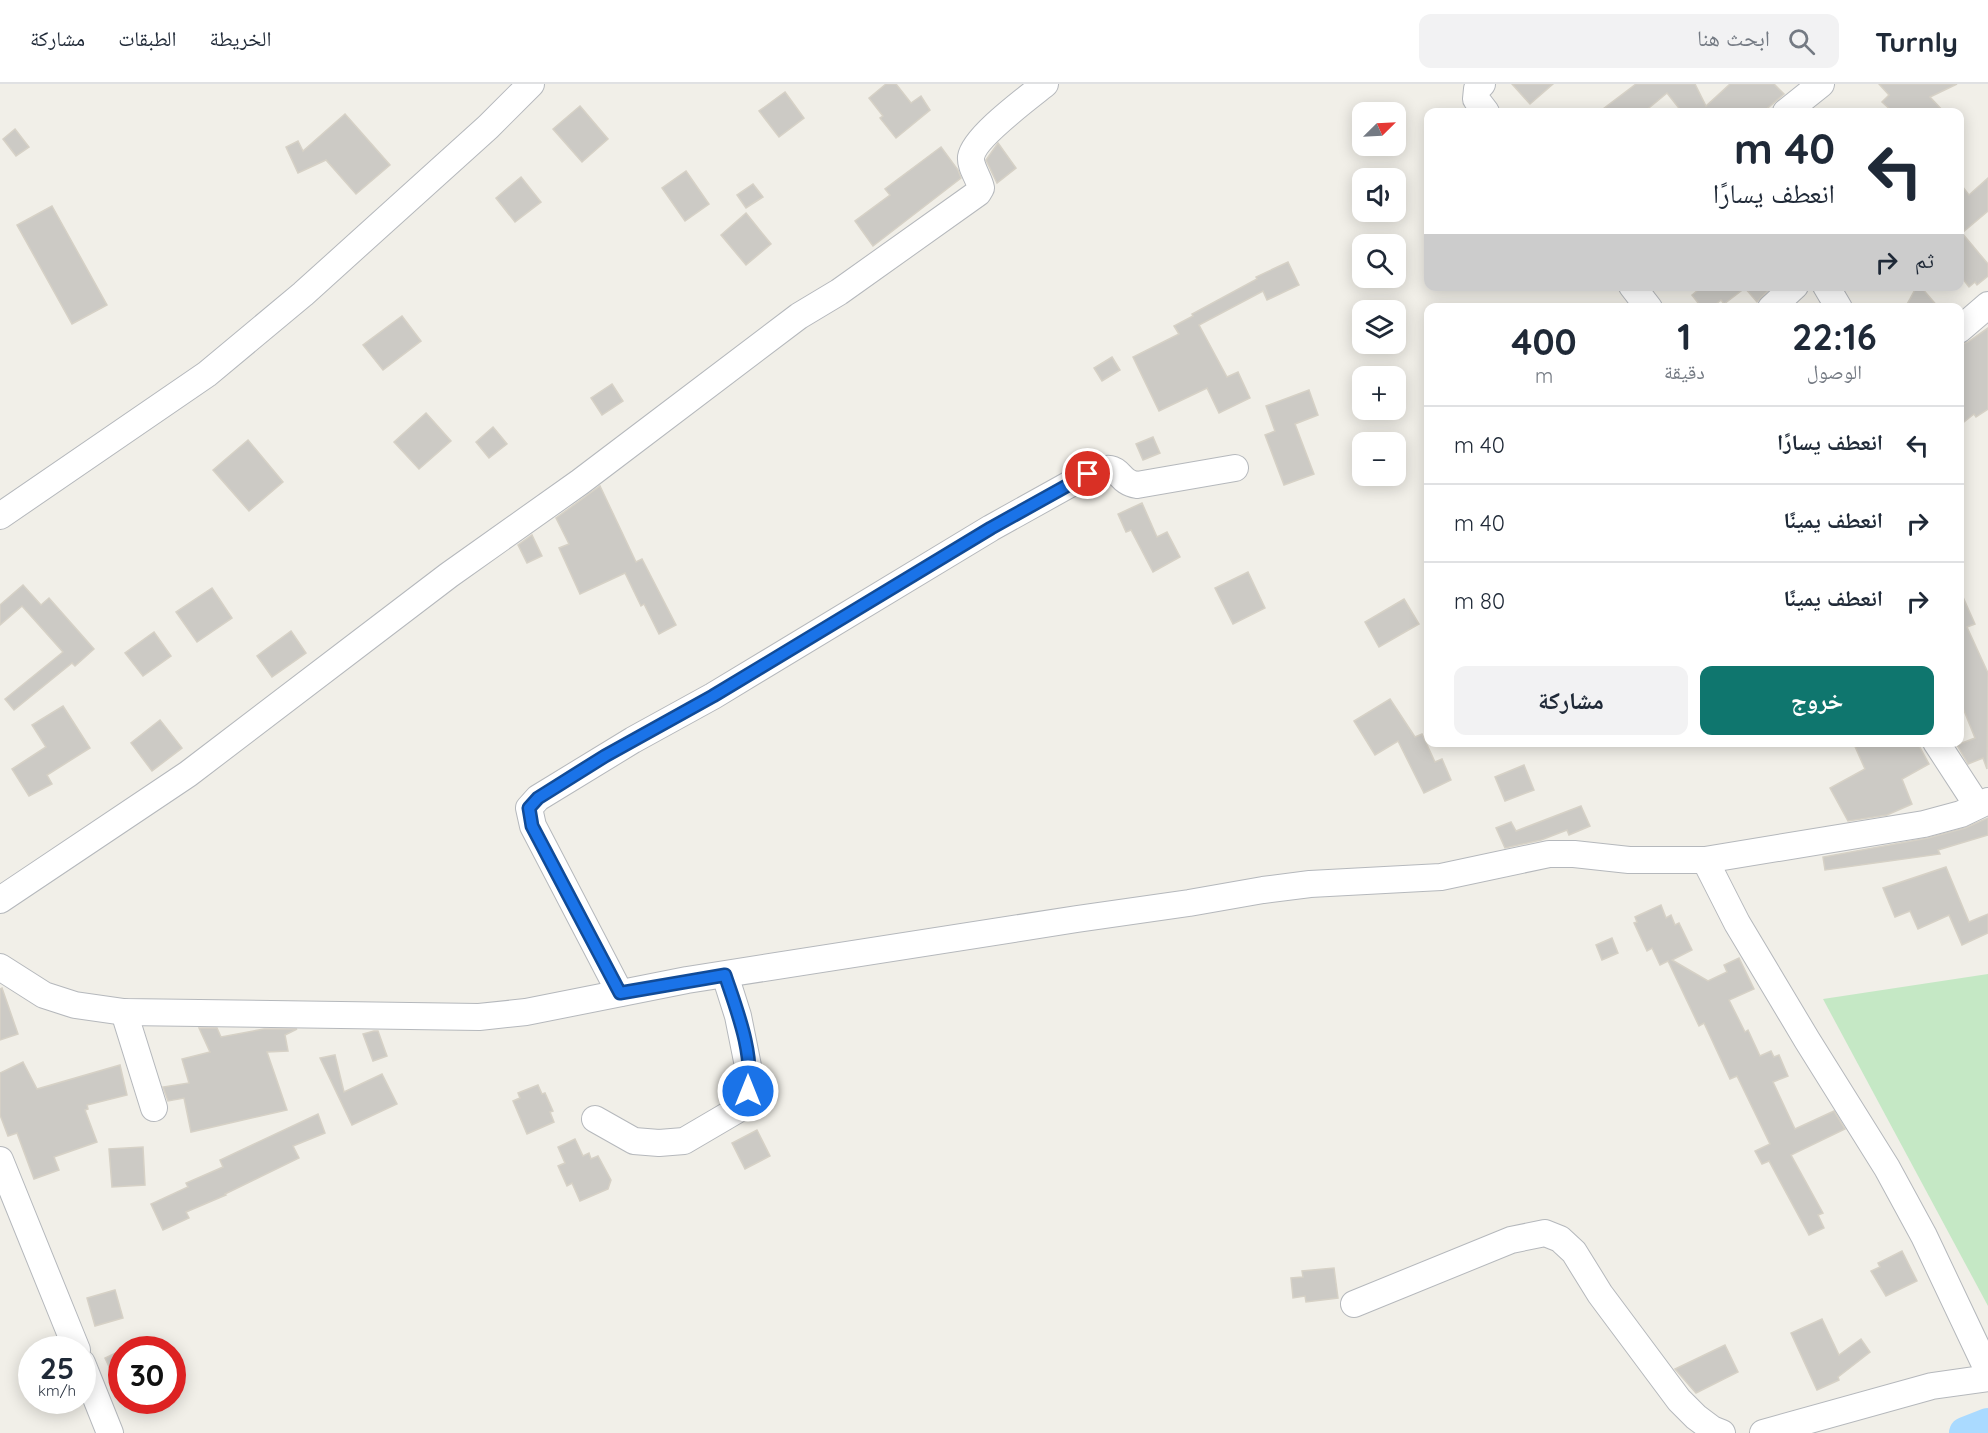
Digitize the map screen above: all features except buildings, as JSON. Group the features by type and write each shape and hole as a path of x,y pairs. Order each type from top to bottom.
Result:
{"street":[{"path":"0,516 207,374 303,294 488,127 531,84"},
{"path":"0,900 188,774 449,575 580,482 799,316 839,292 978,193 981,188 972,164 974,150 993,128 1045,84"},
{"path":"1482,84 1477,89 1476,99 1483,108"},
{"path":"1791,108 1821,84"},
{"path":"1636,291 1645,303"},
{"path":"1776,303 1790,291"},
{"path":"1964,326 1988,305"},
{"path":"620,993 532,826 529,808 538,798 633,740 713,696 991,528 1088,474 1102,468 1110,468 1131,484 1137,485 1235,468"},
{"path":"0,967 44,995 75,1005 124,1012 479,1017 526,1012 725,975 1263,890 1341,882 1441,877 1549,854 1574,854 1629,860 1705,860 1923,825 1961,814 1982,803 1940,747"},
{"path":"1705,860 1737,923 1887,1168 1924,1236 1988,1371"},
{"path":"595,1119 634,1141 659,1143 684,1141 742,1107 748,1091 750,1076 738,1016 725,975"},
{"path":"124,1012 154,1108"},
{"path":"0,1160 71,1336"},
{"path":"1354,1304 1511,1240 1545,1233 1560,1239 1574,1252 1600,1294 1679,1400 1696,1417 1712,1429 1722,1433"},
{"path":"1763,1433 1932,1386 1988,1378"},
{"path":"96,1398 110,1433"}],"green space":[{"path":"1988,974 1988,1306 1823,999"}],"waterway":[{"path":"1965,1433 1988,1424"}],"route":[{"path":"748,1091 750,1076 746,1049 725,975 620,993 532,826 529,808 538,798 605,756 713,696 991,528 1088,474"}]}
